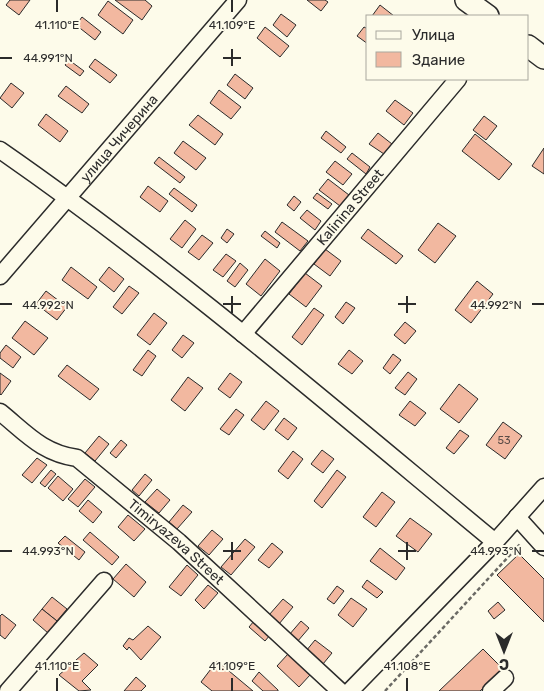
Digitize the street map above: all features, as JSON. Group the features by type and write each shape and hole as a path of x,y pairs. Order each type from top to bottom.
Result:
{"main road":[{"path":"466,0 487,15"},
{"path":"529,47 544,58"}],"street":[{"name":"улица Чичерина","path":"0,276 238,0"},
{"name":"Kalinina Street","path":"243,334 457,80"},
{"path":"0,150 68,198 243,334 495,542"},
{"name":"Timiryazeva Street","path":"0,412 42,447 58,455 77,458 164,530 340,691"},
{"path":"350,691 495,542 544,487"},
{"path":"517,517 544,547"},
{"path":"8,691 104,582"},
{"path":"490,691 505,678"}],"path":[{"path":"384,691 530,532"}],"building":[{"path":"10,0 30,0 19,15 6,5"},
{"path":"115,0 145,0 152,6 142,20"},
{"path":"307,0 325,0 328,2 321,11"},
{"path":"108,1 133,20 123,34 98,15"},
{"path":"380,5 393,15 373,15"},
{"path":"281,14 296,25 287,37 273,25"},
{"path":"82,17 101,32 95,40 76,25"},
{"path":"265,27 289,46 280,57 257,38"},
{"path":"364,27 366,28 366,43 357,36"},
{"path":"95,59 117,75 110,83 89,67"},
{"path":"69,60 84,71 80,76 65,65"},
{"path":"235,74 253,88 245,99 227,85"},
{"path":"11,83 24,93 12,108 0,98"},
{"path":"66,86 89,104 82,113 58,96"},
{"path":"219,90 241,107 231,119 210,103"},
{"path":"395,100 413,113 404,125 386,111"},
{"path":"46,114 68,131 60,142 38,125"},
{"path":"198,115 223,134 215,145 189,125"},
{"path":"484,116 497,126 486,140 473,130"},
{"path":"326,131 346,147 341,153 321,138"},
{"path":"378,133 392,144 384,154 369,144"},
{"path":"475,134 512,164 499,180 462,151"},
{"path":"183,141 206,158 196,170 174,153"},
{"path":"544,148 544,174 532,166"},
{"path":"352,153 370,167 366,174 347,159"},
{"path":"159,157 185,177 180,183 154,163"},
{"path":"335,161 352,174 343,185 326,172"},
{"path":"328,179 349,195 340,206 319,190"},
{"path":"148,186 168,201 160,212 140,197"},
{"path":"174,188 197,205 192,212 169,194"},
{"path":"317,193 332,204 328,209 313,198"},
{"path":"294,196 301,202 294,211 287,205"},
{"path":"307,210 321,221 315,230 300,218"},
{"path":"185,220 196,229 182,248 170,239"},
{"path":"282,222 308,241 300,251 275,232"},
{"path":"438,223 456,236 435,263 418,250"},
{"path":"227,229 234,234 227,243 221,238"},
{"path":"368,229 403,256 396,264 361,238"},
{"path":"265,231 280,243 277,248 261,236"},
{"path":"202,235 213,243 199,260 188,252"},
{"path":"325,249 341,261 330,276 314,264"},
{"path":"226,254 236,261 223,277 213,270"},
{"path":"265,259 280,271 261,296 246,284"},
{"path":"240,263 248,270 235,287 227,281"},
{"path":"71,267 97,287 88,299 62,280"},
{"path":"109,267 124,279 114,292 99,280"},
{"path":"305,273 322,286 306,307 289,294"},
{"path":"477,281 493,294 471,323 455,310"},
{"path":"129,286 139,293 122,314 113,307"},
{"path":"46,291 67,307 57,320 36,304"},
{"path":"346,302 355,308 343,324 335,317"},
{"path":"314,308 324,315 302,345 292,337"},
{"path":"154,313 167,323 150,345 137,335"},
{"path":"25,321 48,338 34,355 12,338"},
{"path":"405,322 416,331 405,344 394,335"},
{"path":"183,335 194,343 182,358 172,350"},
{"path":"6,345 21,357 13,368 0,358 0,353"},
{"path":"148,350 156,356 142,376 133,370"},
{"path":"349,350 363,361 352,374 338,364"},
{"path":"393,354 401,360 390,374 383,368"},
{"path":"67,365 99,389 90,400 58,376"},
{"path":"408,372 417,379 405,395 395,388"},
{"path":"0,373 11,381 1,395 0,394"},
{"path":"230,373 242,382 230,398 218,389"},
{"path":"188,377 203,388 185,411 171,400"},
{"path":"459,384 478,399 459,423 440,409"},
{"path":"266,401 279,411 264,430 251,420"},
{"path":"410,401 426,413 415,426 399,415"},
{"path":"236,409 244,415 229,435 220,429"},
{"path":"284,418 297,428 288,440 275,430"},
{"path":"503,422 522,436 505,459 486,445"},
{"path":"460,430 469,436 454,454 446,448"},
{"path":"99,436 109,444 95,461 85,453"},
{"path":"121,440 127,445 116,458 110,453"},
{"path":"322,450 334,459 323,473 311,464"},
{"path":"293,451 303,459 288,479 278,471"},
{"path":"37,458 47,465 32,483 22,475"},
{"path":"51,470 56,474 45,487 40,483"},
{"path":"337,470 346,477 322,508 314,501"},
{"path":"145,474 152,480 139,496 132,490"},
{"path":"58,476 73,489 63,501 48,488"},
{"path":"85,479 95,487 78,507 68,499"},
{"path":"157,489 170,500 159,513 145,502"},
{"path":"382,492 395,502 376,527 363,517"},
{"path":"88,500 102,512 93,523 79,511"},
{"path":"183,505 192,512 177,529 169,522"},
{"path":"128,515 145,529 134,541 118,527"},
{"path":"410,518 432,534 418,552 396,536"},
{"path":"212,530 223,539 209,555 198,546"},
{"path":"90,532 119,557 112,565 83,540"},
{"path":"65,536 85,552 79,560 58,543"},
{"path":"245,539 255,547 231,575 221,567"},
{"path":"272,543 283,552 269,568 258,560"},
{"path":"380,548 405,568 396,580 370,561"},
{"path":"519,554 544,579 544,622 497,575"},
{"path":"126,564 146,582 134,597 113,579"},
{"path":"187,565 198,575 181,596 169,587"},
{"path":"367,580 383,592 377,598 362,587"},
{"path":"208,585 218,593 204,609 195,600"},
{"path":"337,586 344,591 334,604 327,599"},
{"path":"52,597 67,609 57,621 42,609"},
{"path":"351,598 367,609 353,627 338,615"},
{"path":"283,599 293,607 279,624 269,615"},
{"path":"498,602 505,610 494,619 488,611"},
{"path":"42,609 57,621 48,633 33,620"},
{"path":"2,614 16,625 5,639 0,635 0,616"},
{"path":"254,621 270,635 265,641 249,627"},
{"path":"301,621 309,628 297,642 289,635"},
{"path":"148,626 161,637 141,660 129,647 127,650 123,646 129,638 133,640"},
{"path":"315,640 332,653 323,664 306,651"},
{"path":"483,649 503,669 480,691 439,691"},
{"path":"84,653 98,665 82,681 91,690 79,691 59,675"},
{"path":"288,654 310,675 299,687 277,666"},
{"path":"217,661 253,691 212,691 201,682"},
{"path":"259,672 278,691 263,691 252,681"},
{"path":"136,677 146,686 141,691 124,691"}]}
